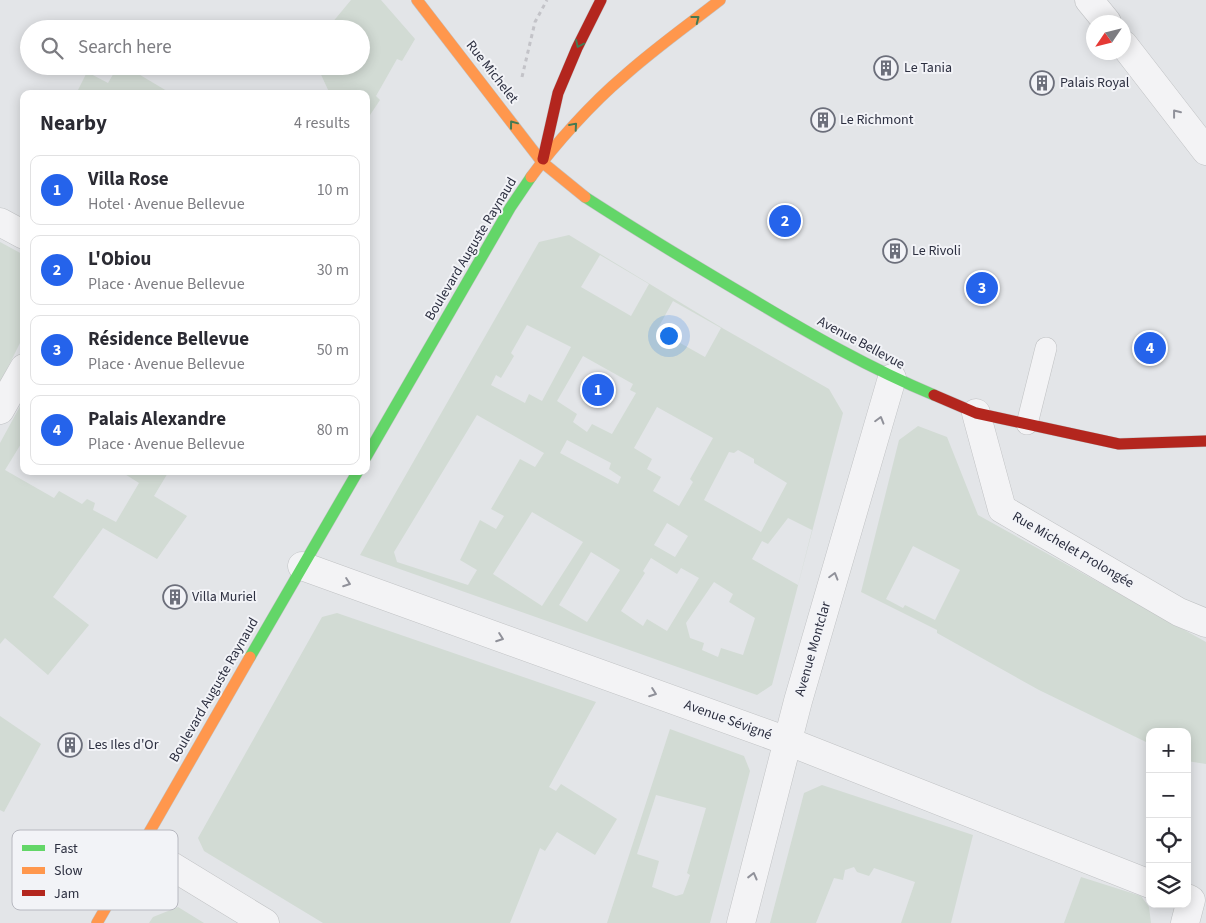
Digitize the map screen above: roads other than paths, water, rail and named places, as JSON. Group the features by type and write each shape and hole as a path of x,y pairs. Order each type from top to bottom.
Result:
{"main road":[{"name":"Rue Michelet","path":"417,0 542,162"},
{"path":"542,162 558,93 600,0"},
{"name":"Boulevard Auguste Raynaud","path":"370,450 506,214 542,162 622,76 720,0"},
{"name":"Avenue Bellevue","path":"542,162 582,195 640,233 836,349 892,378 976,413 1119,444 1206,440"},
{"name":"Boulevard Auguste Raynaud","path":"152,830 356,475"},
{"name":"Boulevard Auguste Raynaud","path":"97,923 105,910"}],"street":[{"path":"1089,0 1101,15"},
{"path":"1131,53 1206,152"},
{"path":"0,222 20,233"},
{"path":"0,410 20,375"},
{"name":"Avenue Montclar","path":"741,923 787,741 892,378"},
{"name":"Rue Michelet Prolongée","path":"976,413 1002,509 1179,612 1206,623"},
{"name":"Avenue Sévigné","path":"302,566 787,741 1146,882"},
{"path":"178,870 266,923"}],"lane":[{"path":"1027,424 1046,348"}],"place":[{"name":"Le Tania","path":"886,68"},
{"name":"Palais Royal","path":"1042,83"},
{"name":"Le Richmont","path":"823,120"},
{"name":"L'Obiou","path":"785,221"},
{"name":"Le Rivoli","path":"895,251"},
{"name":"Résidence Bellevue","path":"982,288"},
{"name":"Palais Alexandre","path":"1150,348"},
{"name":"Villa Rose","path":"598,390"},
{"name":"Villa Muriel","path":"175,597"},
{"name":"Les Iles d'Or","path":"70,745"}]}
